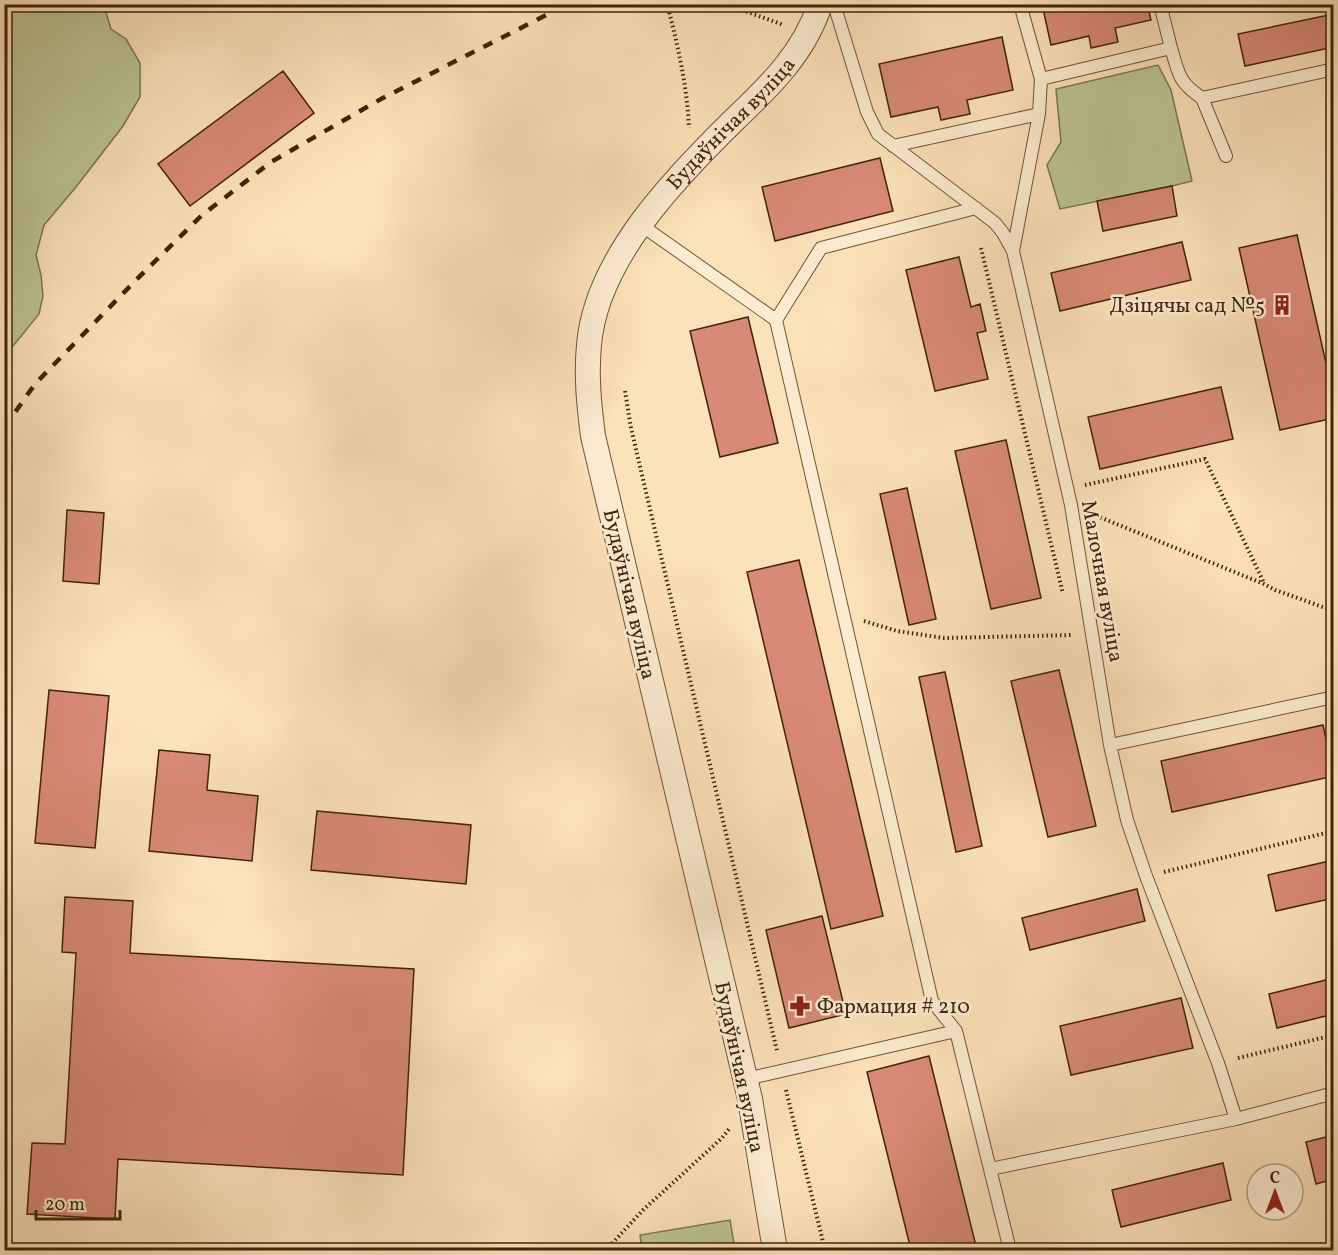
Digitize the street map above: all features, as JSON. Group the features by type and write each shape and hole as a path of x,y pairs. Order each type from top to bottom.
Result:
{"street":[{"name":"Будаўнічая вуліца","path":"775,1251 748,1089 593,436 587,385 589,343 596,307 631,238 660,199 784,69 808,34 820,4"}],"lane":[{"name":"Малочная вуліца","path":"834,4 867,112 878,135 995,223 1013,251 1071,505 1110,745 1127,820 1146,876 1218,1063 1236,1119"},
{"path":"1013,251 1039,114 1041,79 1020,4"},
{"path":"1160,4 1180,78 1189,90 1202,98 1226,156"},
{"path":"1041,79 1171,48"},
{"path":"1202,98 1334,69"},
{"path":"893,146 1039,114"},
{"path":"776,320 821,248 976,208"},
{"path":"641,225 776,320 932,1001 956,1031 1010,1251"},
{"path":"1110,745 1334,697"},
{"path":"748,1089 782,1071 956,1031"},
{"path":"990,1169 1236,1119 1334,1093"}],"path":[{"path":"667,4 678,43 694,162"},
{"path":"725,4 808,34"},
{"path":"981,248 1064,601"},
{"path":"625,392 631,428 825,1251"},
{"path":"1067,489 1205,459 1264,584"},
{"path":"1071,505 1275,590 1334,611"},
{"path":"843,614 897,632 944,638 1072,635"},
{"path":"1146,876 1334,831"},
{"path":"1218,1063 1334,1035"},
{"path":"606,1251 643,1210 722,1138 737,1118 748,1089"}],"green space":[{"path":"5,4 104,5 111,29 126,39 140,63 140,97 123,126 44,225 36,255 43,296 39,314 5,356"},
{"path":"1158,65 1171,90 1192,181 1060,209 1047,165 1061,142 1056,89"},
{"path":"730,1220 735,1250 642,1250 640,1235"}],"building":[{"path":"1042,4 1147,4 1151,20 1115,28 1118,42 1091,48 1089,36 1051,45"},
{"path":"1334,14 1334,47 1245,66 1238,34"},
{"path":"1002,37 1013,90 967,100 970,114 941,120 938,107 891,117 879,64"},
{"path":"283,71 314,113 190,206 158,164"},
{"path":"880,158 893,211 775,241 762,187"},
{"path":"1172,186 1177,216 1103,231 1097,201"},
{"name":"Дзіцячы сад №5","path":"1297,235 1326,363 1334,361 1334,418 1280,430 1239,248"},
{"path":"1182,242 1191,280 1060,311 1051,273"},
{"path":"959,257 971,307 980,304 986,331 977,333 988,379 935,391 906,270"},
{"path":"748,317 778,443 720,457 690,331"},
{"path":"1221,387 1233,439 1100,469 1088,417"},
{"path":"1006,440 1041,598 991,609 955,451"},
{"path":"907,488 936,619 909,625 880,494"},
{"path":"67,510 104,513 99,584 63,581"},
{"path":"799,560 883,916 831,929 747,572"},
{"path":"1059,670 1096,826 1048,837 1011,681"},
{"path":"945,672 982,846 956,852 919,677"},
{"path":"49,690 109,696 95,848 35,843"},
{"path":"1323,725 1334,776 1172,812 1161,761"},
{"path":"159,750 210,755 207,790 258,796 252,861 149,851"},
{"path":"317,811 471,825 466,884 311,870"},
{"path":"1334,860 1334,898 1276,911 1268,875"},
{"path":"1137,889 1145,921 1030,950 1022,918"},
{"path":"65,897 133,901 130,953 414,969 403,1175 118,1159 115,1219 27,1214 32,1143 65,1144 76,953 62,952"},
{"path":"822,916 846,1014 789,1028 766,930"},
{"path":"1334,978 1334,1014 1277,1028 1269,994"},
{"path":"1181,998 1193,1048 1071,1075 1060,1026"},
{"path":"929,1056 977,1250 911,1250 867,1072"},
{"path":"1334,1135 1334,1179 1316,1184 1306,1142"},
{"path":"1223,1163 1231,1200 1121,1227 1112,1190"}],"railway":[{"path":"4,428 35,384 136,280 201,216 271,162 381,99 568,4"}],"place":[{"name":"Дзіцячы сад №5","path":"1282,305"},
{"name":"Фармация # 210","path":"800,1006"}]}
